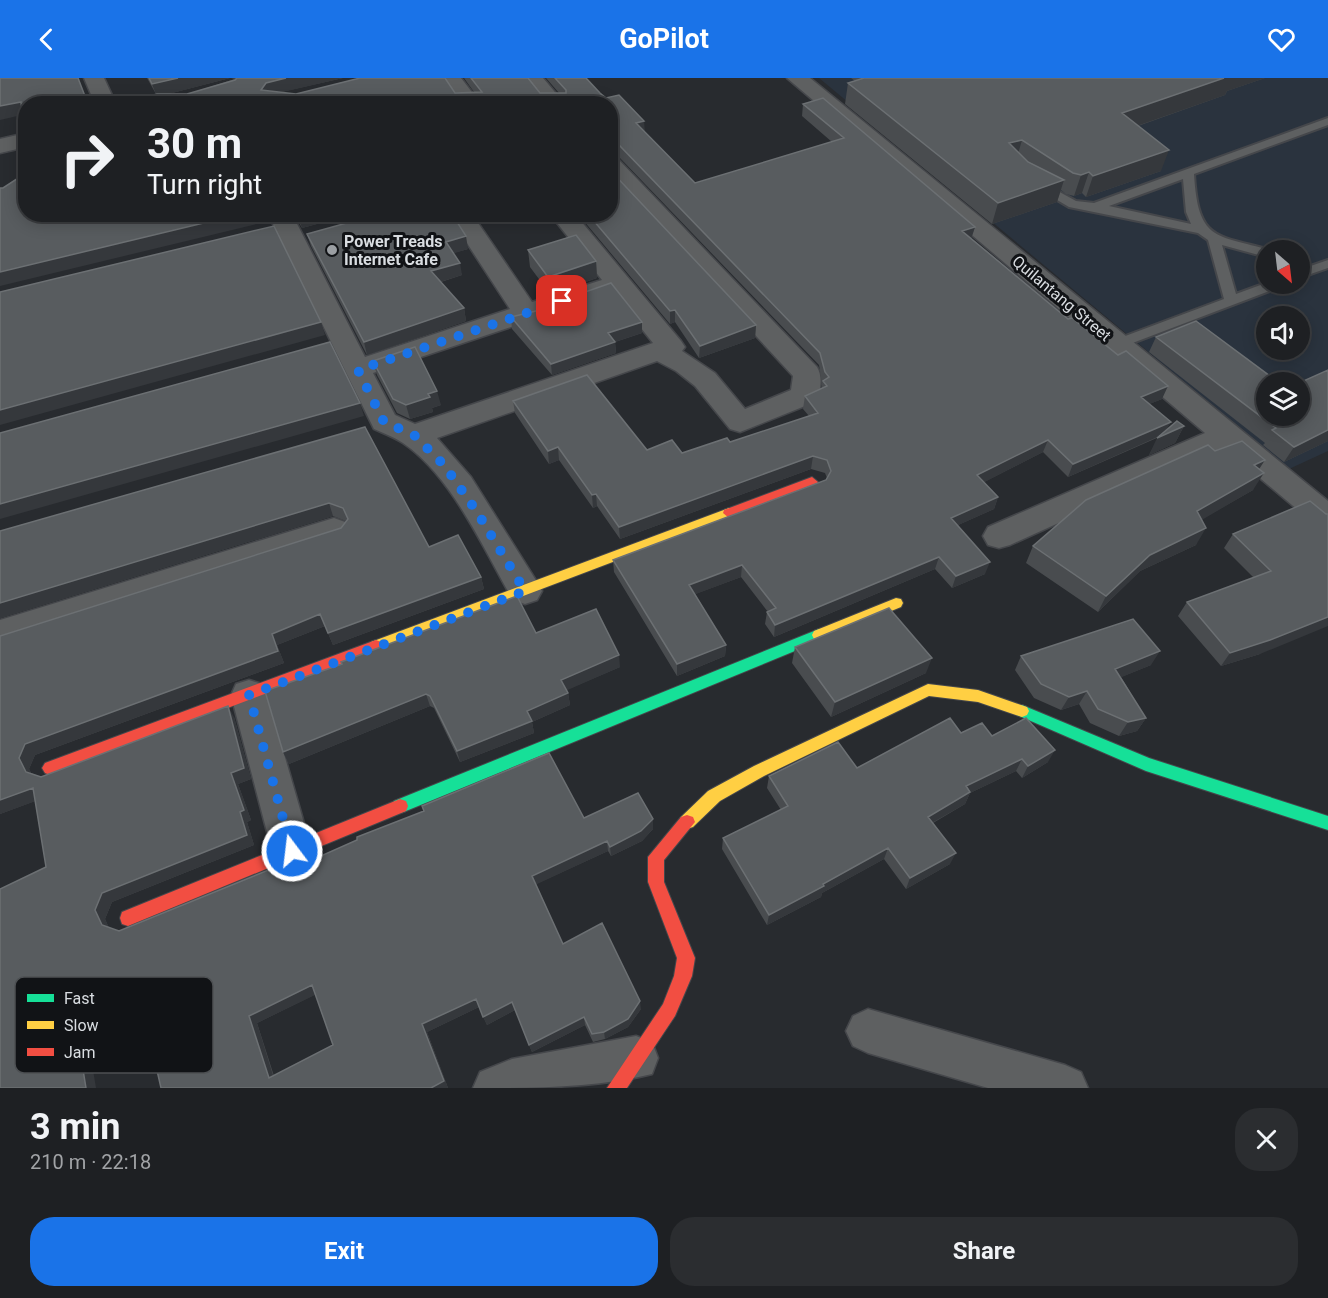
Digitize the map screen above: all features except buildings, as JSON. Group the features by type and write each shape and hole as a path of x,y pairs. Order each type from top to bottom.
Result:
{"street":[{"path":"94,78 102,96"},
{"path":"450,78 459,96"},
{"path":"532,78 548,96"},
{"name":"Quilantang Street","path":"797,78 1227,435 1315,490 1328,518"},
{"path":"0,146 18,142"},
{"path":"618,173 807,374 805,395 740,422 704,377 686,362 658,351"},
{"path":"465,222 526,313"},
{"path":"414,435 671,347 568,222"},
{"path":"288,230 332,345 358,370 373,425 414,435 444,465 477,512 525,591"},
{"path":"358,370 617,282"},
{"path":"999,536 1227,435"},
{"path":"50,768 812,482"},
{"path":"0,634 334,530"},
{"path":"128,918 896,603"},
{"path":"496,1088 512,1081 626,1073 678,993 686,958 656,882 656,857 714,796 759,771 928,690 957,690 1006,704 1120,755 1328,823"},
{"path":"249,695 292,851"},
{"path":"868,1031 1065,1088"}],"lane":[{"path":"1095,207 1328,121"},
{"path":"1188,171 1190,200 1198,229"},
{"path":"1030,178 1072,204 1198,229 1214,240 1256,250"},
{"path":"1214,240 1231,300"},
{"path":"1117,344 1256,291"}],"shaded area":[{"path":"819,78 1328,78 1328,451 1289,469"}],"traffic: fast":[{"path":"400,806 819,635"},
{"path":"1022,711 1146,764 1328,823"}],"traffic: slow":[{"path":"376,646 729,513"},
{"path":"819,635 896,603"},
{"path":"687,822 714,796 759,771 928,690 978,696 1022,711"}],"traffic: jam":[{"path":"729,513 812,482"},
{"path":"50,768 376,646"},
{"path":"128,918 400,806"},
{"path":"616,1088 669,1010 683,976 686,958 656,882 656,857 687,822"}],"place":[{"name":"Power Treads Internet Cafe","path":"332,250"}],"route":[{"path":"292,851 249,695 525,591 477,512 444,465 414,435 384,422 358,370 562,301"}]}
